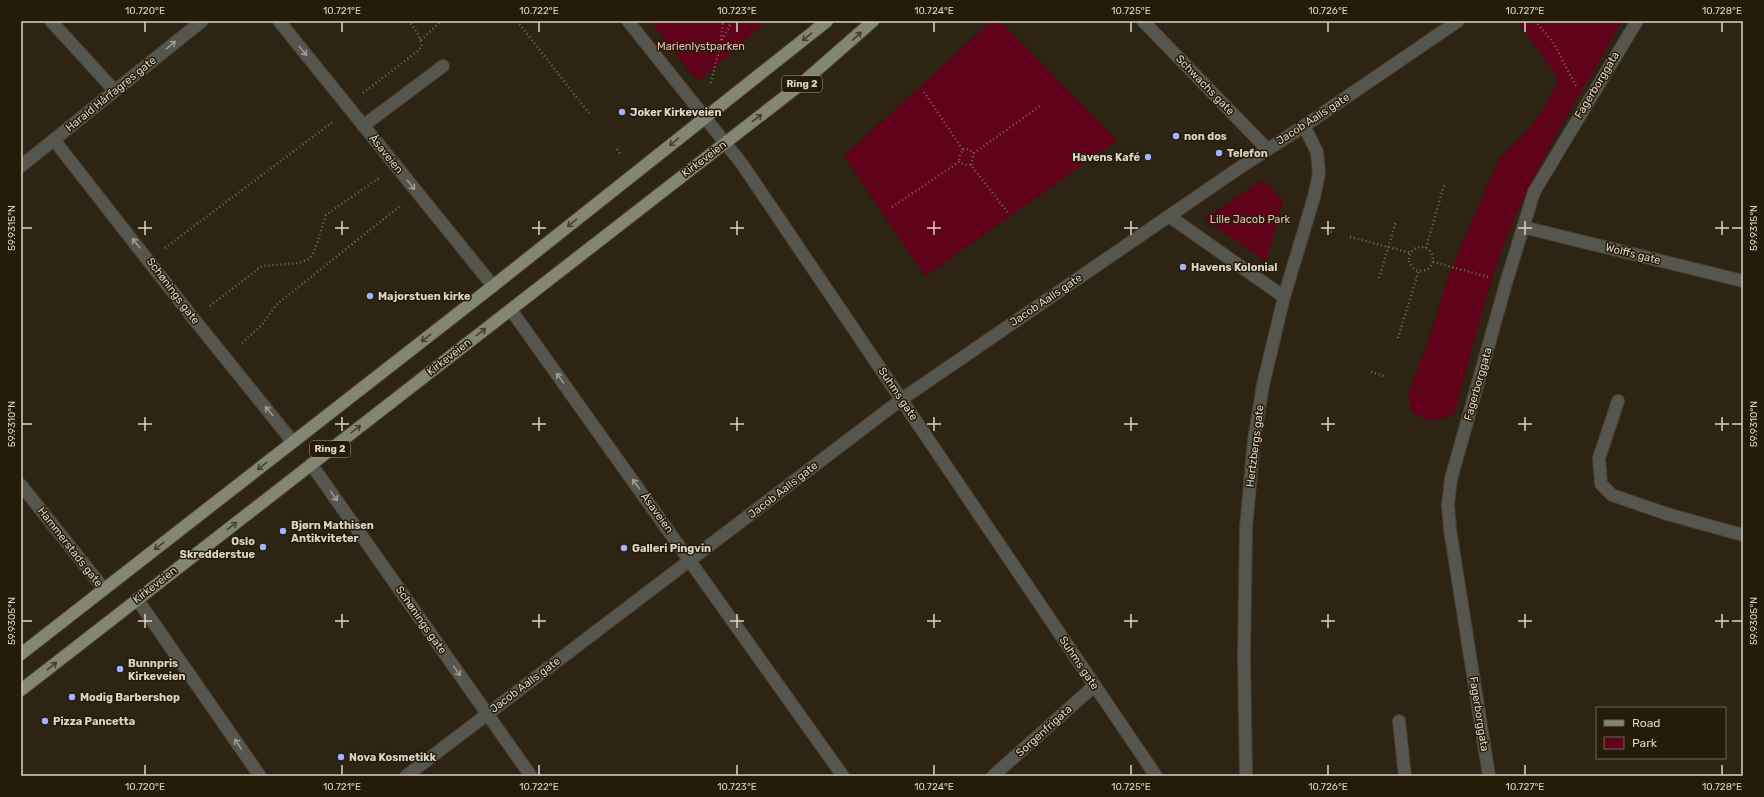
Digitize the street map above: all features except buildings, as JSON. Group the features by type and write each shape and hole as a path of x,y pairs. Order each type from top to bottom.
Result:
{"main road":[{"name":"Ring 2","path":"21,654 493,286 827,21"},
{"name":"Kirkeveien","path":"21,690 801,84 873,21"}],"street":[{"path":"51,21 114,90"},
{"name":"Harald Hårfagres gate","path":"21,166 202,21"},
{"name":"Åsaveien","path":"279,21 493,286"},
{"name":"Suhms gate","path":"628,21 705,118 726,142 810,262 1156,776"},
{"name":"Schwachs gate","path":"1143,21 1267,149"},
{"name":"Jacob Aalls gate","path":"406,776 487,713 691,561 902,399 1267,149 1304,126 1458,21"},
{"name":"Fagerborggata","path":"1489,776 1450,529 1448,505 1451,479 1522,227 1534,192 1585,104 1636,21"},
{"path":"363,126 443,66"},
{"name":"Hertzbergs gate","path":"1246,776 1244,656 1246,528 1254,440 1262,392 1284,298 1314,197 1319,173 1316,152 1304,126"},
{"name":"Schønings gate","path":"54,140 198,324 293,442"},
{"path":"1169,216 1284,298"},
{"name":"Wolffs gate","path":"1522,227 1743,281"},
{"name":"Åsaveien","path":"511,310 843,776"},
{"path":"1618,401 1599,458 1601,484 1612,495 1667,514 1743,535"},
{"name":"Schønings gate","path":"311,464 531,776"},
{"name":"Hammerstads gate","path":"21,485 104,589"},
{"path":"138,599 260,776"},
{"name":"Sorgenfrigata","path":"993,776 1094,686"},
{"path":"1399,720 1405,776"}],"path":[{"path":"363,93 419,50 422,46 421,40 408,21"},
{"path":"421,40 441,21"},
{"path":"517,21 589,113"},
{"path":"711,83 721,42 723,21"},
{"path":"721,42 732,21"},
{"path":"1535,21 1553,42 1585,104"},
{"path":"924,92 963,150"},
{"path":"971,165 974,153 1040,106"},
{"path":"166,248 334,121"},
{"path":"617,149 621,155"},
{"path":"963,150 968,149 974,153"},
{"path":"892,207 959,162 960,154 963,150"},
{"path":"959,162 965,165 971,165"},
{"path":"971,165 1008,213"},
{"path":"210,306 262,266 298,263 309,259 314,252 326,215 379,178"},
{"path":"1426,248 1444,185"},
{"path":"242,343 262,325 276,305 400,206"},
{"path":"1379,278 1396,220"},
{"path":"1327,230 1332,232"},
{"path":"1350,237 1410,254"},
{"path":"1417,248 1426,248 1433,255 1433,262 1429,268 1419,270 1412,266 1410,262 1410,254 1417,248"},
{"path":"1433,262 1489,278"},
{"path":"1398,338 1419,270"},
{"path":"1371,372 1384,376"}],"green space":[{"name":"Marienlystparken","path":"657,21 767,21 699,80 690,72 653,25"},
{"path":"991,21 1000,21 1117,140 925,276 844,156"},
{"path":"1517,21 1622,21 1553,140 1527,189 1516,214 1489,288 1454,414 1432,420 1422,418 1411,411 1408,393 1429,338 1449,274 1498,160 1531,126 1547,103 1558,80 1552,69"},
{"name":"Lille Jacob Park","path":"1262,180 1283,200 1266,261 1204,219"}],"place":[{"name":"Joker Kirkeveien","path":"622,112"},
{"name":"non dos","path":"1176,136"},
{"name":"Telefon","path":"1219,153"},
{"name":"Havens Kafé","path":"1148,157"},
{"name":"Havens Kolonial","path":"1183,267"},
{"name":"Majorstuen kirke","path":"370,296"},
{"name":"Bjørn Mathisen Antikviteter","path":"283,531"},
{"name":"Oslo Skredderstue","path":"263,547"},
{"name":"Galleri Pingvin","path":"624,548"},
{"name":"Bunnpris Kirkeveien","path":"120,669"},
{"name":"Modig Barbershop","path":"72,697"},
{"name":"Pizza Pancetta","path":"45,721"},
{"name":"Nova Kosmetikk","path":"341,757"}]}
